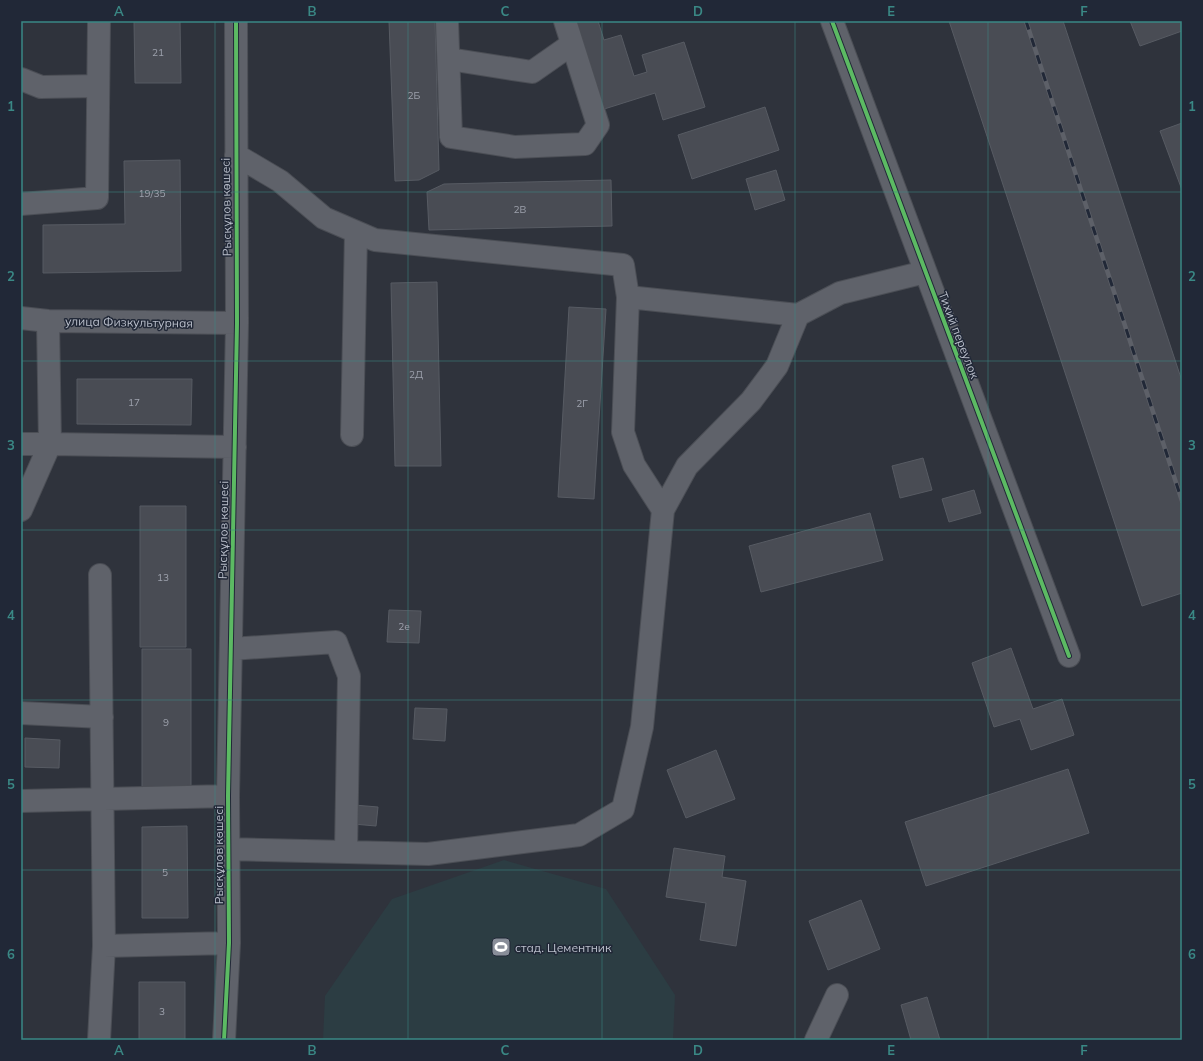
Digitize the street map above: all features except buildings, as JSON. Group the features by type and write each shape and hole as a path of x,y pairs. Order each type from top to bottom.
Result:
{"street":[{"path":"21,204 97,198 99,21"},
{"name":"Рысқұлов көшесі","path":"224,1040 228,943 228,796 237,323 236,21"},
{"path":"447,21 451,138 515,147 585,144 598,125 564,21"},
{"name":"Тихий переулок","path":"832,21 1069,656"},
{"path":"449,59 532,72 572,44"},
{"path":"21,79 41,87 98,86"},
{"path":"236,155 280,181 324,218 375,240 623,265 628,297 623,432 634,465 663,510"},
{"path":"352,435 356,232"},
{"path":"628,297 798,315 840,293 925,272"},
{"path":"228,849 428,854 579,835 623,808 642,727 663,510 687,466 751,401 777,366 798,315"},
{"name":"улица Физкультурная","path":"21,318 48,322 237,323"},
{"path":"22,510 50,444 48,322"},
{"path":"21,444 235,447"},
{"path":"98,1040 104,946 100,575"},
{"path":"231,649 336,642 349,676 346,851"},
{"path":"21,713 102,717"},
{"path":"21,801 228,796"},
{"path":"104,946 228,943"},
{"path":"816,1040 837,995"}],"shaded area":[{"name":"стад. Цементник","path":"504,860 606,889 675,995 673,1040 323,1040 325,996 392,899"}],"railway":[{"path":"1026,21 1182,501"}],"cycle path":[{"path":"224,1040 229,943 228,796 237,323 236,21"},
{"path":"832,21 1069,656"}],"place":[{"name":"стад. Цементник","path":"501,947"}]}
